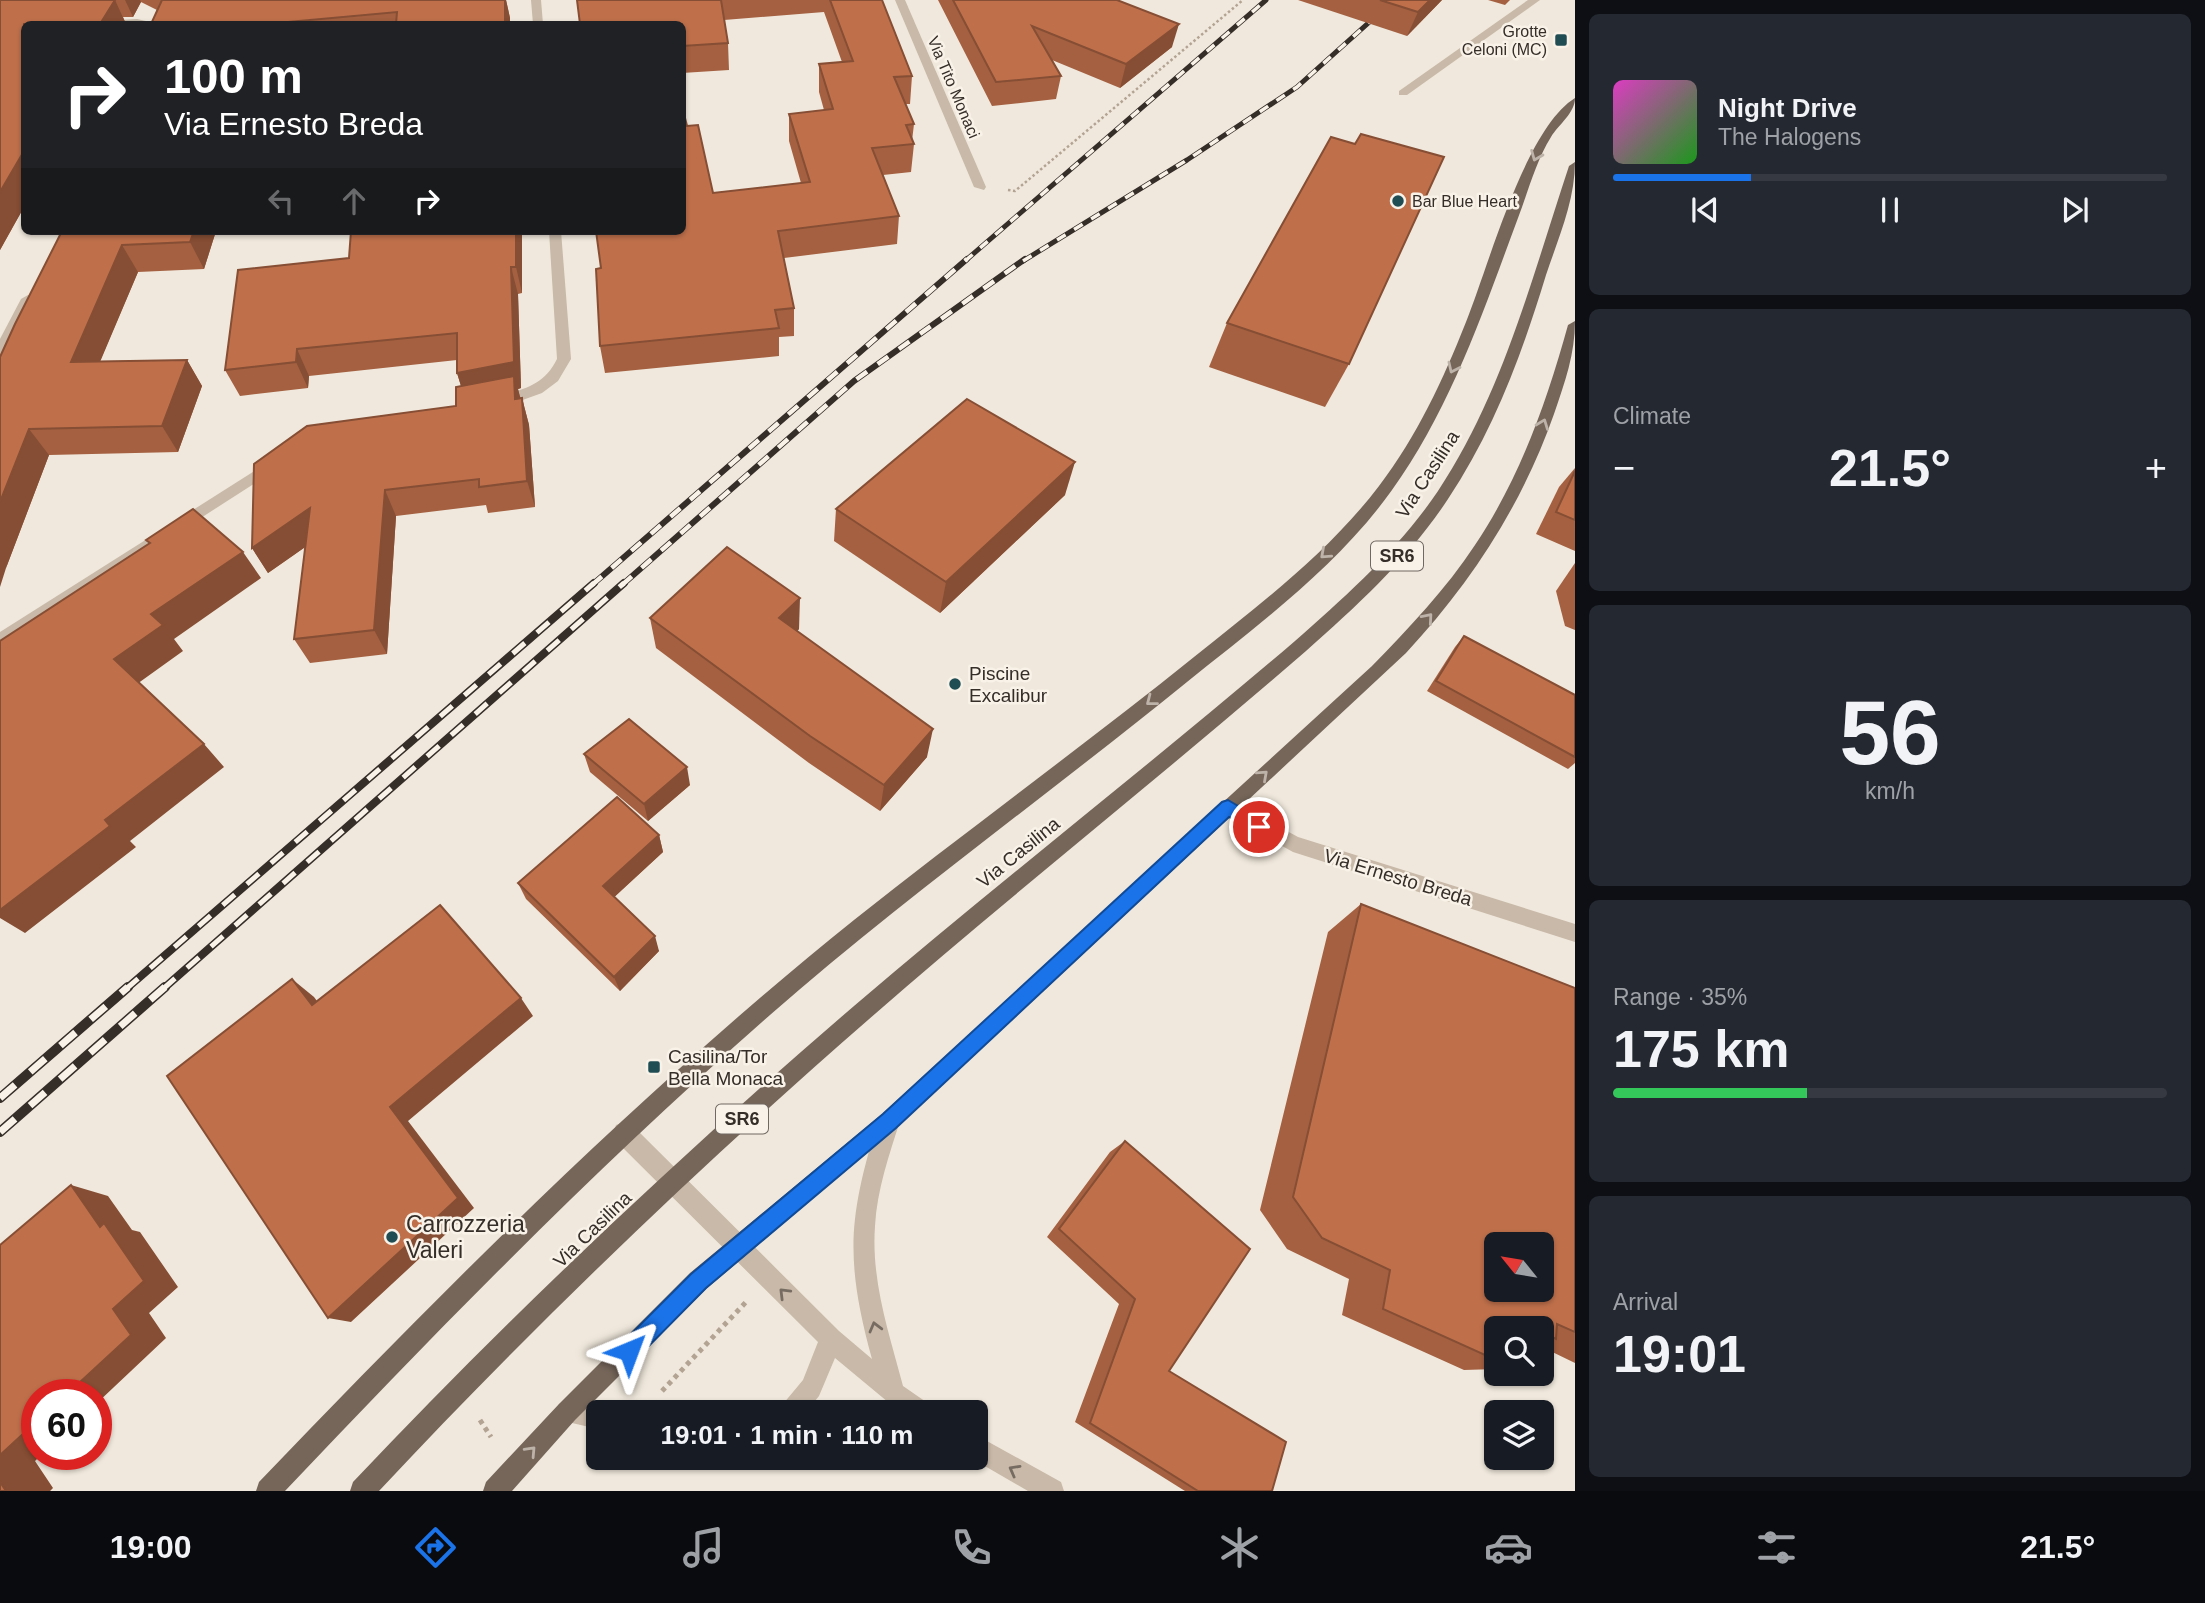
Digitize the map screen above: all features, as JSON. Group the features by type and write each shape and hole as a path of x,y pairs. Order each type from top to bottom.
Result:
{"main road":[{"path":"268,1491 502,1249 758,1010 915,883 1188,673 1351,529 1394,477 1440,396 1468,333 1541,143 1575,101"},
{"name":"Via Casilina","path":"362,1491 460,1389 707,1151 878,999 1170,757 1335,616 1385,569 1418,529 1466,460 1504,380 1575,166"},
{"path":"495,1491 567,1412 698,1281 889,1121 1378,671 1424,623 1462,577 1498,520 1539,434 1575,325"}],"street":[{"path":"536,0 538,21"},
{"name":"Via Tito Monaci","path":"900,0 980,187"},
{"path":"1403,93 1535,0"},
{"path":"480,403 521,397 548,383 561,368 565,352 555,235"},
{"path":"0,352 32,292"},
{"path":"0,640 285,458"},
{"name":"Via Ernesto Breda","path":"1228,807 1293,845 1575,933"},
{"path":"889,1121 870,1183 863,1240 867,1290 893,1393"},
{"path":"624,1133 831,1339 903,1400"},
{"path":"800,1400 811,1388 831,1339"},
{"path":"567,1412 586,1415"},
{"path":"988,1454 1052,1491"}],"path":[{"path":"980,187 1014,191 1242,0"},
{"path":"662,1391 752,1296"}],"building":[{"path":"0,0 115,0 102,21 21,21 21,156 0,192"},
{"path":"162,0 505,0 505,21 396,21 397,12 299,21 152,21"},
{"path":"577,0 721,0 728,43 686,46 686,21 580,21"},
{"path":"830,0 882,0 912,76 894,77 914,124 906,125 914,144 872,148 899,216 778,231 794,308 775,310 779,328 600,346 596,269 601,268 597,235 686,235 686,122 687,126 698,125 713,193 810,182 789,114 833,109 819,64 853,61"},
{"path":"953,0 1117,0 1179,24 1126,64 1032,26 1061,76 996,82"},
{"path":"1380,0 1430,0 1418,12"},
{"path":"1361,134 1444,157 1349,364 1227,323 1331,137 1355,144"},
{"path":"60,235 193,235 190,242 122,245 71,362 187,360 162,426 29,429 0,502 0,357"},
{"path":"351,235 516,235 516,267 511,267 514,362 457,373 457,333 297,349 296,362 225,370 238,270 349,258"},
{"path":"514,376 515,399 522,398 527,481 479,487 479,479 385,490 374,630 294,639 310,508 252,548 254,464 307,426 456,406 456,387"},
{"path":"967,399 1075,462 946,582 836,509"},
{"path":"1575,471 1575,520 1556,512"},
{"path":"193,509 243,552 151,614 163,625 114,659 204,744 105,820 110,826 0,910 0,641 150,543 146,540"},
{"path":"727,547 800,598 779,618 933,729 884,785 810,736 650,618"},
{"path":"1464,636 1575,695 1575,757 1436,681"},
{"path":"629,719 687,767 644,804 584,754"},
{"path":"617,797 659,835 603,886 655,936 614,977 518,883"},
{"path":"1361,904 1575,988 1575,1332 1557,1324 1556,1339 1554,1338 1554,1316 1484,1316 1484,1355 1383,1309 1390,1270 1322,1238 1293,1197"},
{"path":"440,905 521,998 390,1107 458,1198 328,1318 167,1076 292,979 312,1005"},
{"path":"1125,1141 1250,1249 1169,1371 1286,1442 1272,1491 1198,1491 1090,1423 1135,1299 1059,1229"},
{"path":"71,1185 100,1227 104,1223 144,1281 113,1309 131,1335 83,1379 21,1379 21,1436 0,1455 0,1245"}],"railway":[{"path":"965,261 1266,0"},
{"path":"1023,261 1187,160 1297,87 1394,0"},
{"path":"592,585 967,259"},
{"path":"622,585 854,381 1025,259"},
{"path":"126,989 594,583"},
{"path":"163,989 624,583"},
{"path":"0,1098 128,987"},
{"path":"0,1132 165,987"}],"place":[{"name":"Grotte Celoni (MC)","path":"1561,40"},
{"name":"Bar Blue Heart","path":"1398,201"},
{"name":"Piscine Excalibur","path":"955,684"},
{"name":"Casilina/Tor Bella Monaca","path":"654,1067"},
{"name":"Carrozzeria Valeri","path":"392,1237"}],"route":[{"path":"629,1351 698,1281 889,1121 1228,807 1259,827"}]}
